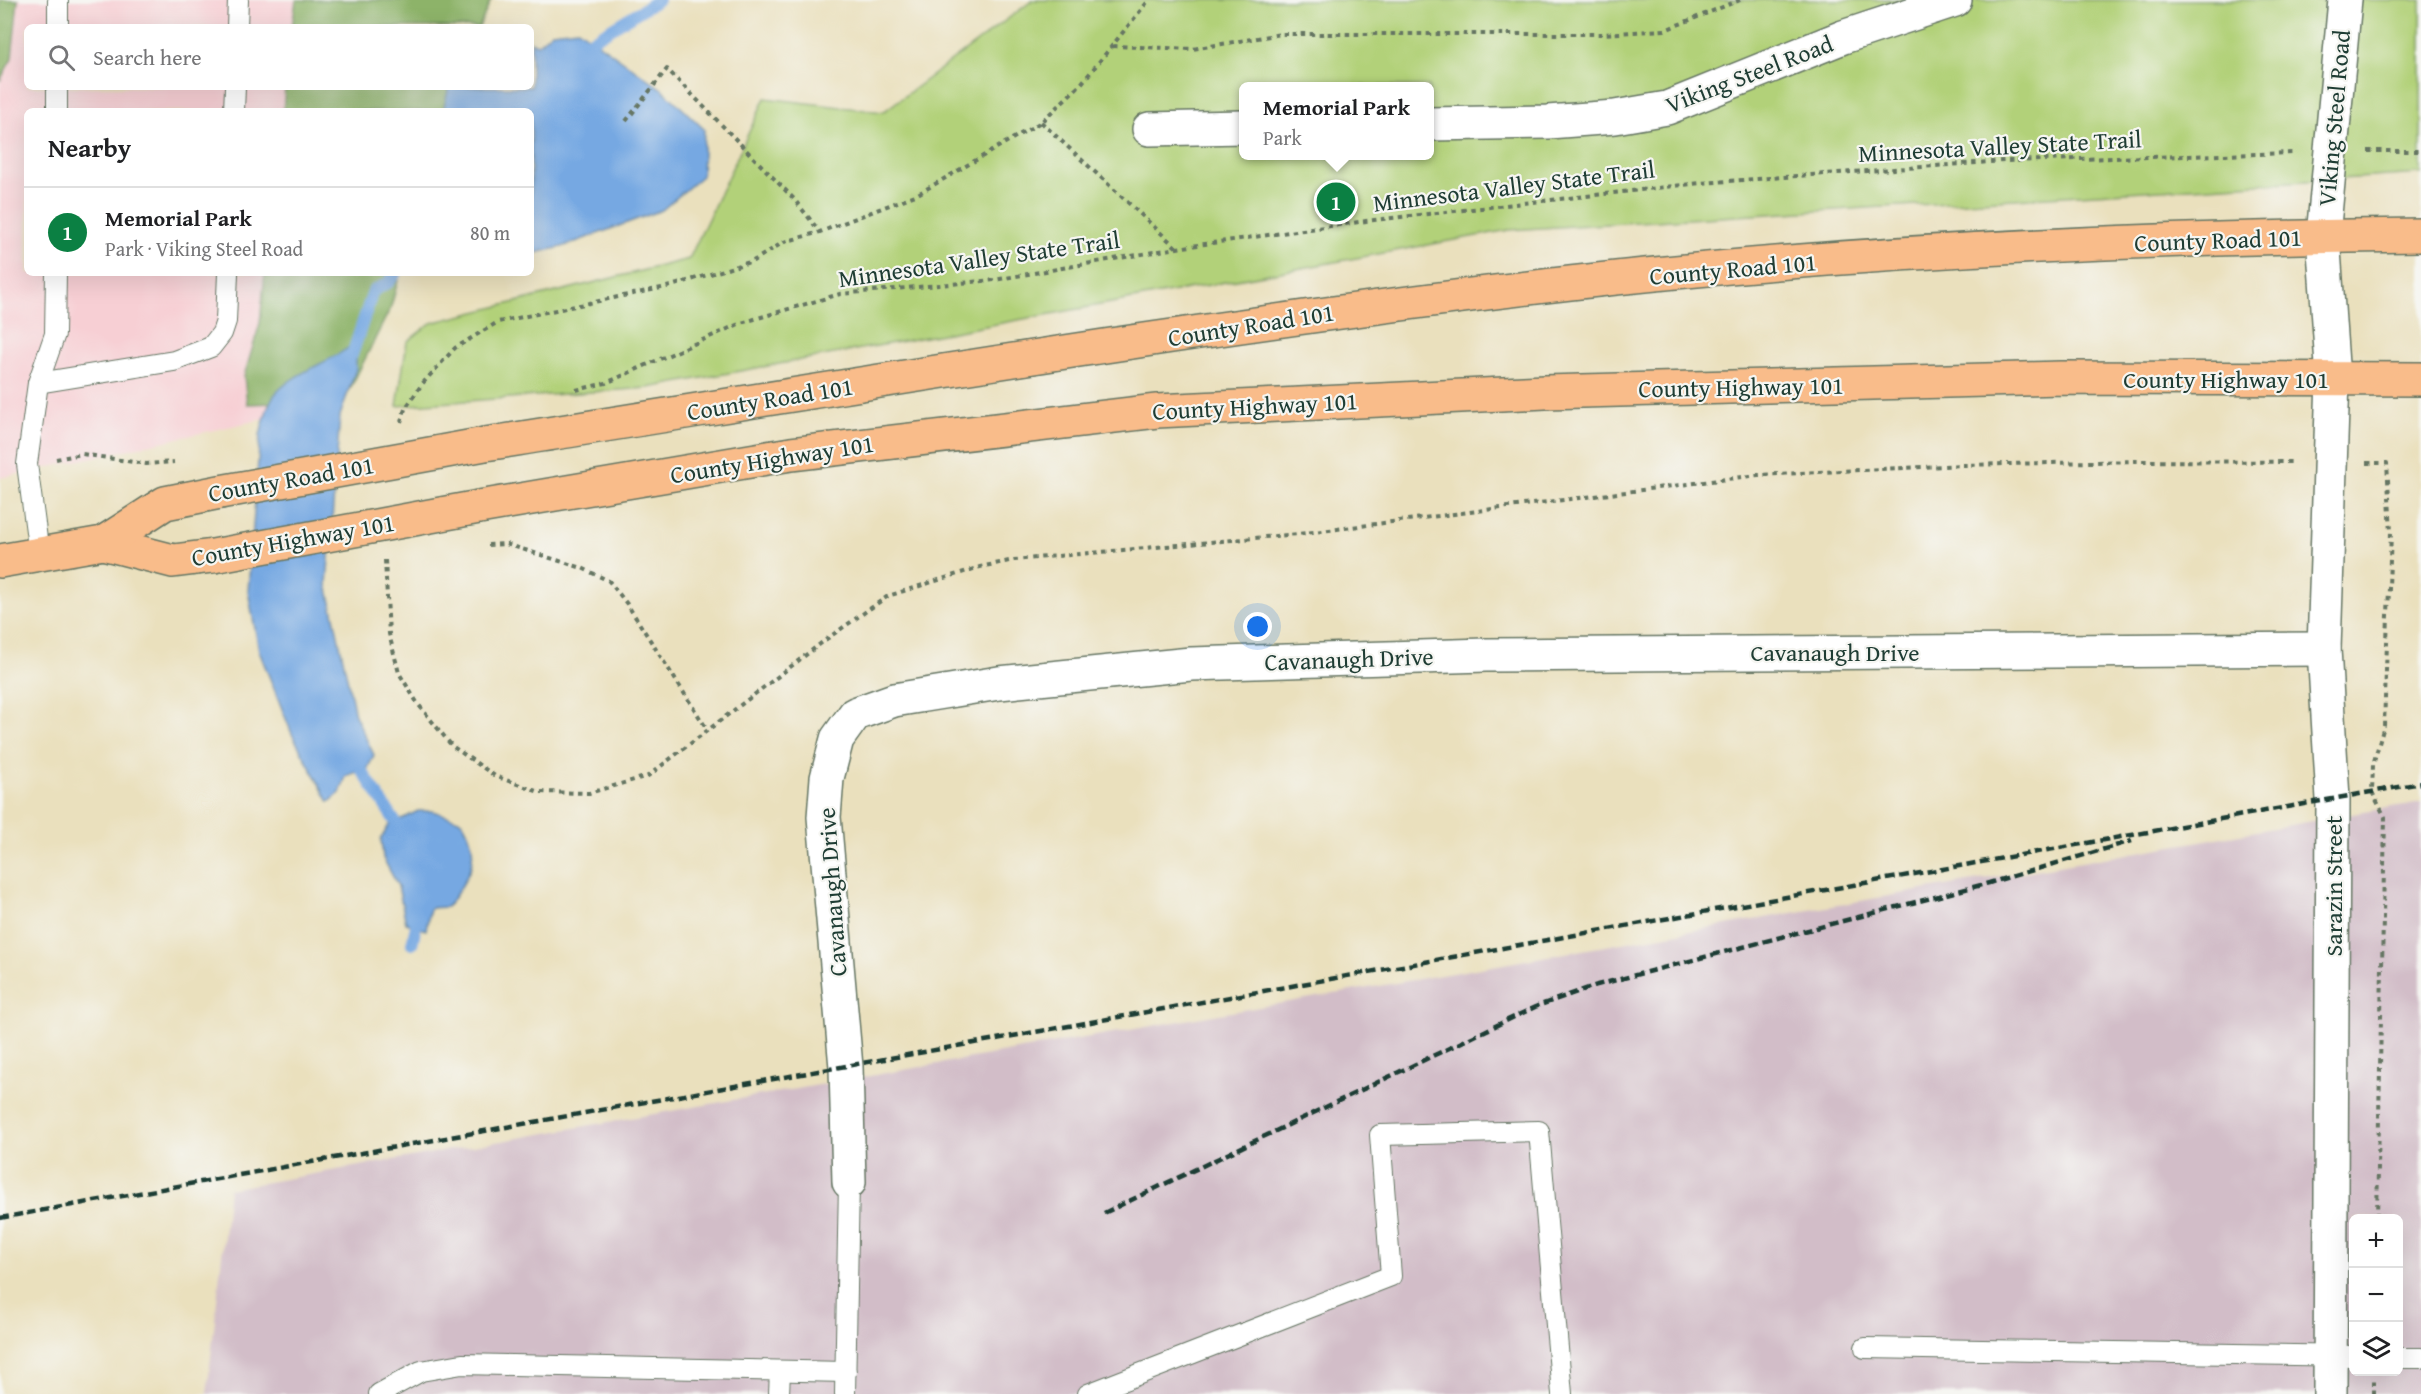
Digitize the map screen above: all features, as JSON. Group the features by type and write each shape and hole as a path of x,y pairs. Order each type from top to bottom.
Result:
{"main road":[{"name":"County Road 101","path":"103,543 165,502 485,444 1274,320 1576,283 1929,252 2323,236 2421,236"},
{"name":"County Highway 101","path":"103,543 173,561 213,556 479,507 791,454 1157,411 1545,392 2061,378 2421,379"},
{"path":"0,561 103,543"}],"street":[{"name":"Viking Steel Road","path":"1434,124 1548,122 1615,117 1667,108 1843,37 1955,0"},
{"name":"Viking Steel Road","path":"2333,379 2323,236 2345,0"},
{"path":"1149,129 1239,127"},
{"name":"Sarazin Street","path":"2330,1394 2342,1355 2333,799 2324,649 2333,379"},
{"name":"Cavanaugh Drive","path":"849,1182 846,1067 824,817 827,778 837,739 855,714 894,700 999,683 1191,664 1486,655 2324,649"}],"lane":[{"path":"58,0 58,24"},
{"path":"237,24 238,0"},
{"path":"57,90 57,108"},
{"path":"234,108 235,90"},
{"path":"39,555 27,464 38,383 55,334 56,276"},
{"path":"38,383 174,361 211,347 222,333 226,321 228,276"},
{"path":"1088,1394 1391,1276 1380,1135 1539,1131 1562,1394"},
{"path":"845,1394 849,1182"},
{"path":"1865,1348 2342,1355"},
{"path":"2403,1358 2421,1358"},
{"path":"379,1394 421,1371 462,1364 846,1372"},
{"path":"780,1371 780,1394"}],"path":[{"path":"400,428 405,409 422,384 455,348 498,322 671,286 753,261 784,242 820,232 918,194 1041,122 1081,84 1149,0"},
{"path":"1113,46 1192,49 1281,34 1603,34 1665,30 1740,0"},
{"path":"626,121 668,69 794,199 820,232"},
{"path":"1041,122 1177,249"},
{"name":"Minnesota Valley State Trail","path":"572,391 606,383 741,323 840,294 994,280 1177,249 1366,221 1701,183 2004,161 2421,151"},
{"path":"27,464 82,454 146,464 180,461"},
{"path":"385,553 389,634 399,673 418,704 452,746 495,776 539,792 589,793 648,776 707,729 888,596 980,567 1014,560 1298,534 1758,475 1883,466 2136,461 2386,463 2391,532 2384,726 2373,765 2372,792 2385,818 2377,1214"},
{"path":"478,546 506,544 582,568 609,581 627,604 707,729"},
{"path":"2374,1376 2374,1394"}],"shaded area":[{"path":"0,0 489,0 479,24 24,24 24,90 452,90 444,108 24,108 24,276 387,276 344,401 0,478"},
{"path":"2421,802 2421,1394 207,1394 229,1189"}],"green space":[{"path":"0,0 18,0 12,58 0,81"},
{"path":"296,0 491,0 480,24 292,24"},
{"path":"1033,0 2421,0 2421,174 1509,230 648,388 397,406 407,342 431,323 689,259 765,98 883,112"},
{"path":"285,90 453,90 444,108 283,108"},
{"path":"265,276 399,276 391,307 344,401 247,404 244,376 260,323"}],"water":[{"path":"578,29 662,89 704,129 702,176 662,210 562,247 534,253 534,108 444,108 448,90 534,90 534,43 538,44 552,32"},
{"path":"356,342 356,369 340,416 327,584 355,715 374,755 368,768 346,776 340,793 329,802 292,734 259,651 248,591 260,435 268,407 277,392 295,377 337,355"},
{"path":"418,811 433,811 462,821 472,845 473,855 462,886 447,907 430,908 426,930 406,923 398,886 383,858 381,839 389,825"}],"waterway":[{"path":"583,52 594,39 658,0"},
{"path":"352,355 373,291 388,283 394,276"},
{"path":"353,757 404,835"},
{"path":"412,944 419,912"}],"railway":[{"path":"0,1218 2421,783"},
{"path":"1104,1213 1535,1007 1597,985 1989,883 2132,841"}],"place":[{"name":"Memorial Park","path":"1336,202"}]}
